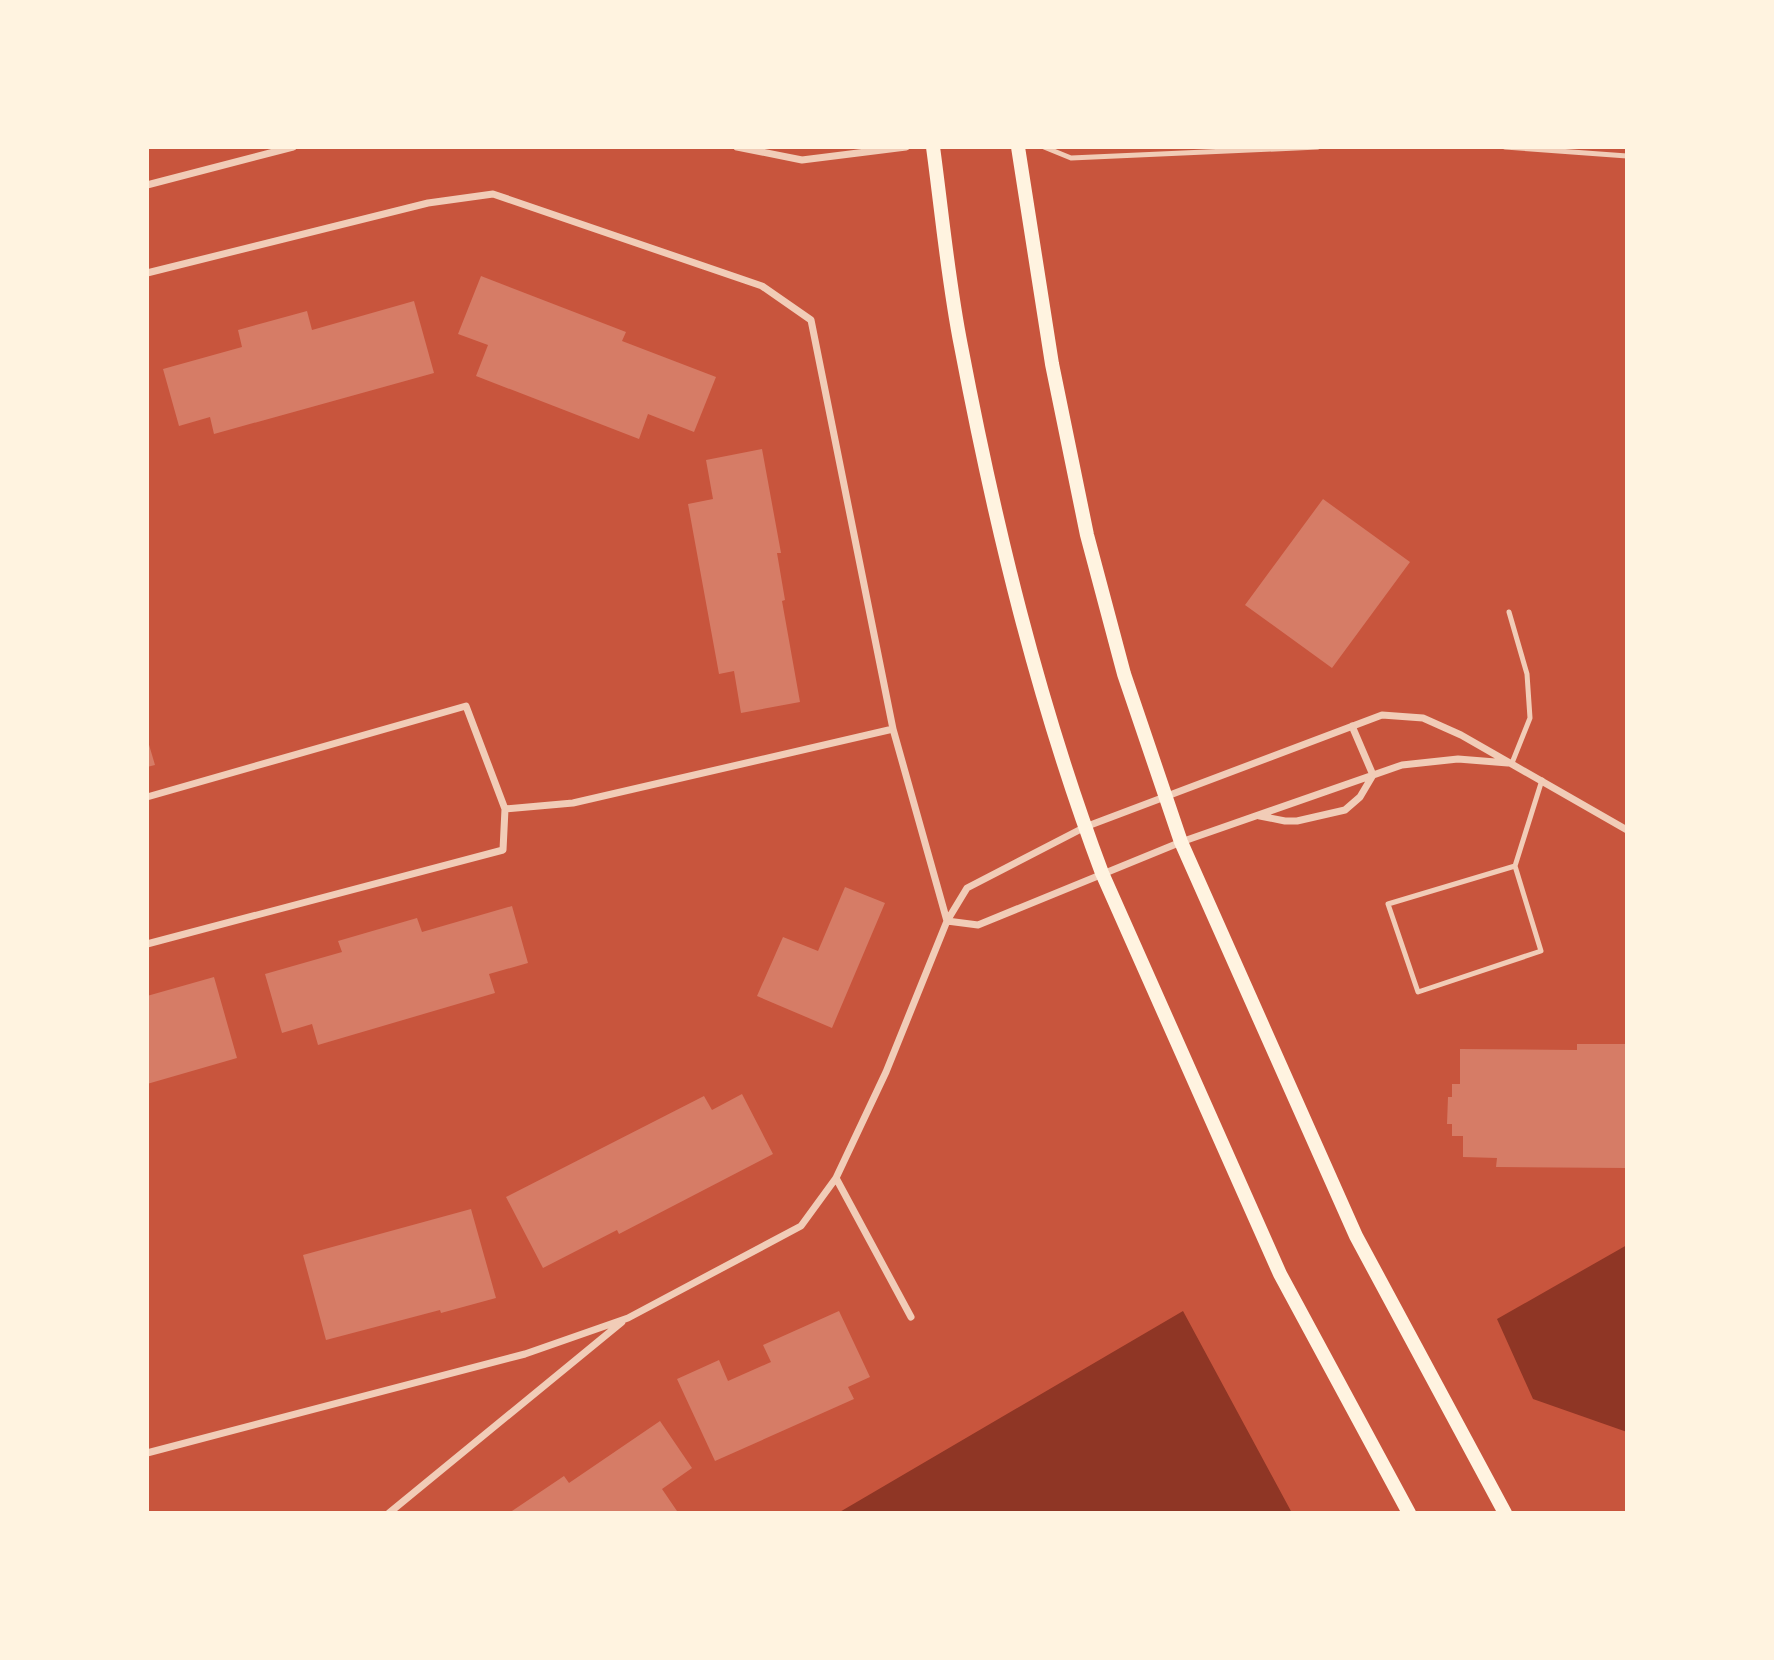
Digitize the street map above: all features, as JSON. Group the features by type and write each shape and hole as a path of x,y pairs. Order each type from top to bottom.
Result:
{"main road":[{"path":"933,147 960,344 1004,554 1043,699 1085,827 1102,873 1280,1274 1409,1513"},
{"path":"1018,147 1052,364 1087,535 1124,674 1181,842 1356,1236 1505,1513"}],"street":[{"path":"147,185 293,147"},
{"path":"737,147 802,160 906,147"},
{"path":"147,273 428,203 493,194 762,286 811,320 893,729 947,922"},
{"path":"147,797 466,706 505,809 503,850 147,944"},
{"path":"147,1454 525,1354 628,1318 801,1226 836,1178 886,1072 947,922 967,888 1085,827 1382,715 1423,718 1461,735 1627,830"},
{"path":"1352,726 1373,775"},
{"path":"505,809 573,803 893,729"},
{"path":"947,922 978,925 1181,842 1402,765 1458,759 1512,763"},
{"path":"1259,815 1297,821 1345,810 1360,797 1373,775"},
{"path":"836,1178 911,1317"},
{"path":"389,1513 628,1318"}],"lane":[{"path":"1044,147 1070,158 1213,149 1318,147"},
{"path":"1506,147 1627,156"},
{"path":"1509,612 1527,674 1530,718 1512,763"},
{"path":"1515,866 1388,904 1418,992 1541,951 1515,866 1542,780"}],"shaded area":[{"path":"1627,1245 1627,1432 1533,1399 1497,1319"},
{"path":"1183,1311 1292,1513 838,1513"}],"building":[{"path":"481,276 626,332 622,341 716,377 694,432 648,414 639,439 476,376 488,345 458,334"},
{"path":"414,301 434,373 214,434 210,417 179,426 163,369 242,347 238,330 307,311 312,330"},
{"path":"762,449 781,553 777,553 785,600 782,601 800,702 741,713 734,671 719,674 688,504 713,499 706,460"},
{"path":"1323,499 1410,562 1332,668 1245,605"},
{"path":"147,738 155,765 147,767"},
{"path":"845,887 885,903 832,1028 757,996 783,937 818,951"},
{"path":"512,906 528,963 489,974 495,993 318,1045 312,1024 282,1033 265,974 342,952 338,941 417,918 422,932"},
{"path":"214,977 237,1058 147,1084 147,996"},
{"path":"1577,1044 1627,1044 1627,1168 1496,1167 1497,1158 1463,1157 1463,1136 1452,1136 1452,1124 1447,1124 1448,1097 1452,1097 1452,1084 1460,1084 1460,1049 1577,1050"},
{"path":"742,1094 773,1154 619,1234 617,1230 543,1268 506,1197 704,1096 712,1110"},
{"path":"471,1209 496,1298 326,1340 303,1255"},
{"path":"839,1311 870,1377 848,1387 854,1399 715,1461 677,1379 719,1360 728,1381 771,1362 763,1345"},
{"path":"660,1421 692,1468 662,1489 677,1511 674,1513 509,1513 564,1476 569,1483"}]}
